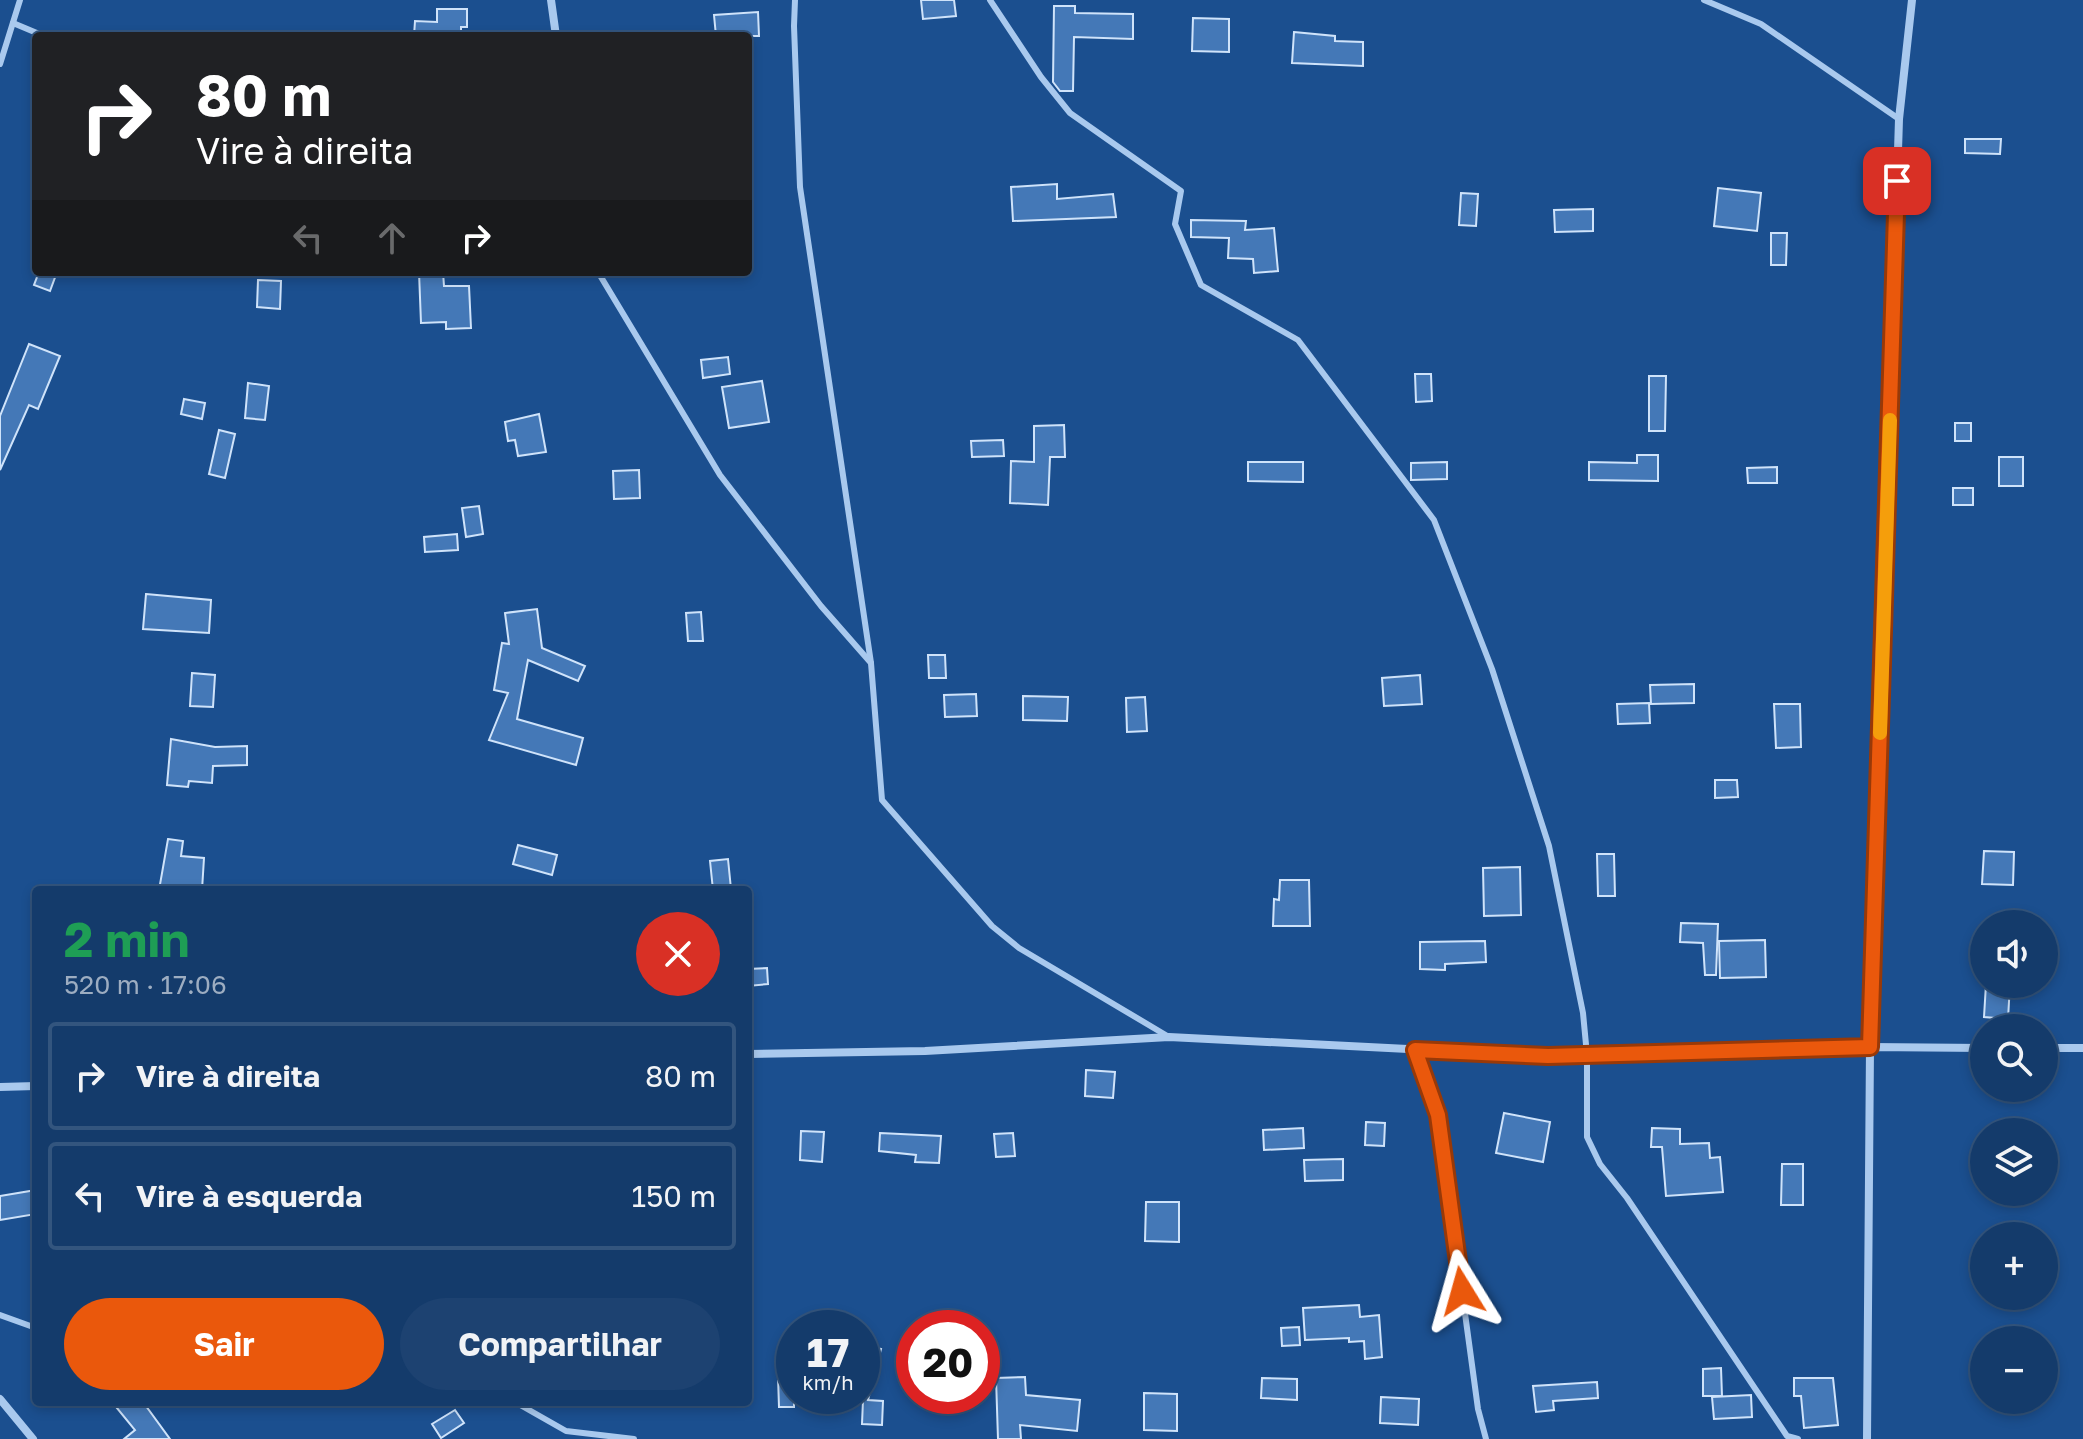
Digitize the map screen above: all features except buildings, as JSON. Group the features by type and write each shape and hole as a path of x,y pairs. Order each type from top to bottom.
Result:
{"street":[{"path":"551,0 555,32"},
{"path":"1867,1439 1870,1047 1899,119 1912,0"},
{"path":"752,1054 925,1051 1169,1037 1415,1050 1587,1055 1870,1047 1970,1048"},
{"path":"2058,1048 2083,1048"},
{"path":"0,1087 32,1086"},
{"path":"0,1399 33,1439"}],"lane":[{"path":"0,64 20,0"},
{"path":"795,0 800,187 871,663 882,800 992,926 1019,948 1169,1037"},
{"path":"990,0 1041,77 1070,113 1181,191 1175,224 1201,285 1298,340 1434,520 1492,669 1549,846 1583,1013 1587,1055 1587,1137 1600,1164 1627,1198 1787,1436 1798,1439"},
{"path":"1704,0 1761,24 1899,119"},
{"path":"13,23 34,32"},
{"path":"600,276 720,475 821,606 871,663"},
{"path":"1415,1050 1438,1115 1478,1409 1486,1439"},
{"path":"0,1315 32,1327"},
{"path":"522,1406 566,1431 634,1439"},
{"path":"566,1431 569,1439"}],"slow traffic":[{"path":"1880,733 1890,420"}],"route":[{"path":"1462,1291 1438,1115 1415,1050 1548,1056 1870,1047 1897,181"}]}
